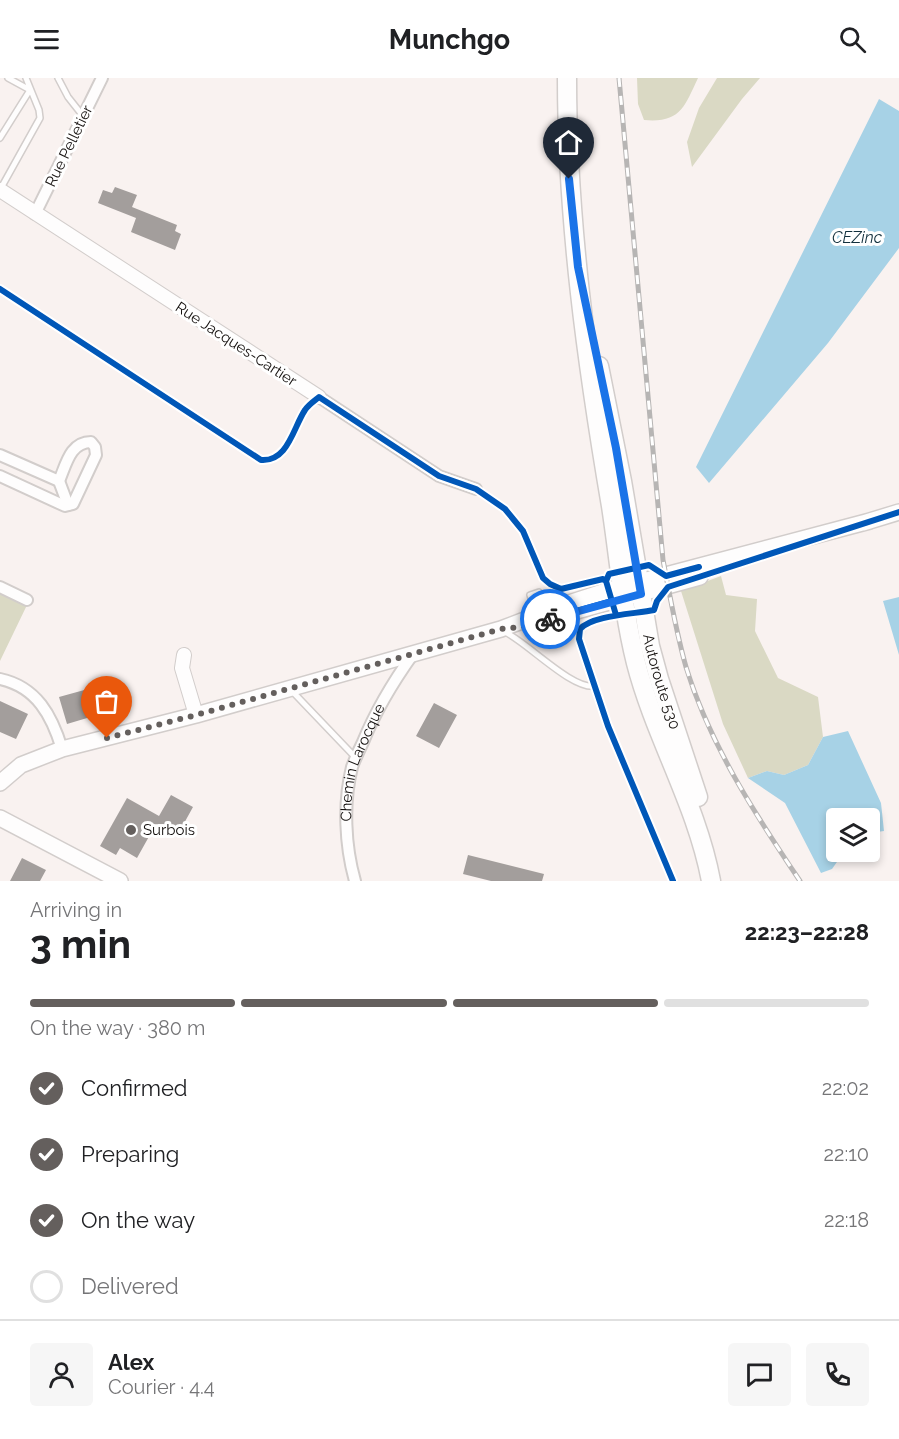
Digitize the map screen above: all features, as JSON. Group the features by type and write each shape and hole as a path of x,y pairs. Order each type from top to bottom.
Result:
{"highway":[{"name":"Autoroute 530","path":"567,78 568,166 590,383 632,590 648,636 658,679 710,835 721,881"},
{"name":"Autoroute 530","path":"632,590 631,642 642,684 695,822 711,881"}],"main road":[{"path":"0,783 21,765 62,749 196,715 501,629 551,609 709,574 899,512"},
{"path":"501,629 528,626 632,590"},
{"path":"0,818 120,881"}],"street":[{"name":"Rue Pelletier","path":"35,214 102,78"},
{"name":"Rue Jacques-Cartier","path":"0,190 439,476 477,489"},
{"path":"0,476 65,506 73,504 96,455 95,447 91,442 83,442 73,449 59,481 68,505"},
{"path":"0,455 59,481"},
{"path":"0,587 27,600"},
{"name":"Chemin Larocque","path":"355,881 346,829 349,788 356,758 375,712 413,654"},
{"path":"184,655 182,668 196,715"},
{"path":"0,679 29,691 41,703 55,726 62,749"}],"lane":[{"path":"8,78 30,90"},
{"path":"0,190 40,118 26,78"},
{"path":"58,78 68,97 83,116"},
{"path":"0,138 30,90"},
{"path":"501,629 519,638 575,682 588,687 595,686"},
{"path":"290,689 356,758"}],"green space":[{"path":"637,78 698,78 689,98 673,116 666,119 644,120 638,104"},
{"path":"717,78 760,78 692,167 687,142 699,108"},
{"path":"721,576 726,595 757,599 755,631 778,678 818,697 823,737 808,765 784,775 767,771 748,778 723,724 681,591"},
{"path":"0,592 27,605 0,661"}],"water":[{"name":"CEZinc","path":"879,99 899,111 899,248 828,343 709,483 696,467"},
{"path":"899,597 899,655 883,601"},
{"path":"848,731 881,803 884,831 880,832 880,808 826,808 826,862 837,862 832,869 821,873 785,803 748,778 767,771 784,775 808,765 823,737"}],"building":[{"path":"115,187 137,195 132,207 177,225 175,231 181,234 175,250 131,232 136,218 98,203 103,190 112,193"},
{"path":"106,684 114,710 67,724 59,697"},
{"path":"0,701 28,714 16,739 0,732"},
{"path":"434,703 457,715 439,748 416,736"},
{"name":"Surbois","path":"171,795 193,807 177,836 156,824 137,858 120,848 116,855 100,846 127,798 159,816"},
{"path":"468,855 544,874 542,881 491,881 463,874"},
{"path":"22,858 46,870 40,881 10,881"}],"railway":[{"path":"619,78 663,560 679,641 696,696 721,751 750,804 800,881"}],"cycle path":[{"path":"0,289 261,460 278,456 284,450 305,410 319,397 439,476 476,489 505,509 523,531 543,578 550,584 561,589 603,579 606,581 616,615"},
{"path":"673,881 608,726 579,639 580,629 586,624 604,618 654,610 657,601 668,587 899,512"},
{"path":"606,581 609,574 649,565 666,576 699,567"},
{"path":"528,625 612,601"}],"way so far":[{"path":"107,738 501,629 528,626 550,619"}],"place":[{"name":"Surbois","path":"131,830"}],"route":[{"path":"550,619 641,594 616,448 578,267 569,179"}]}
